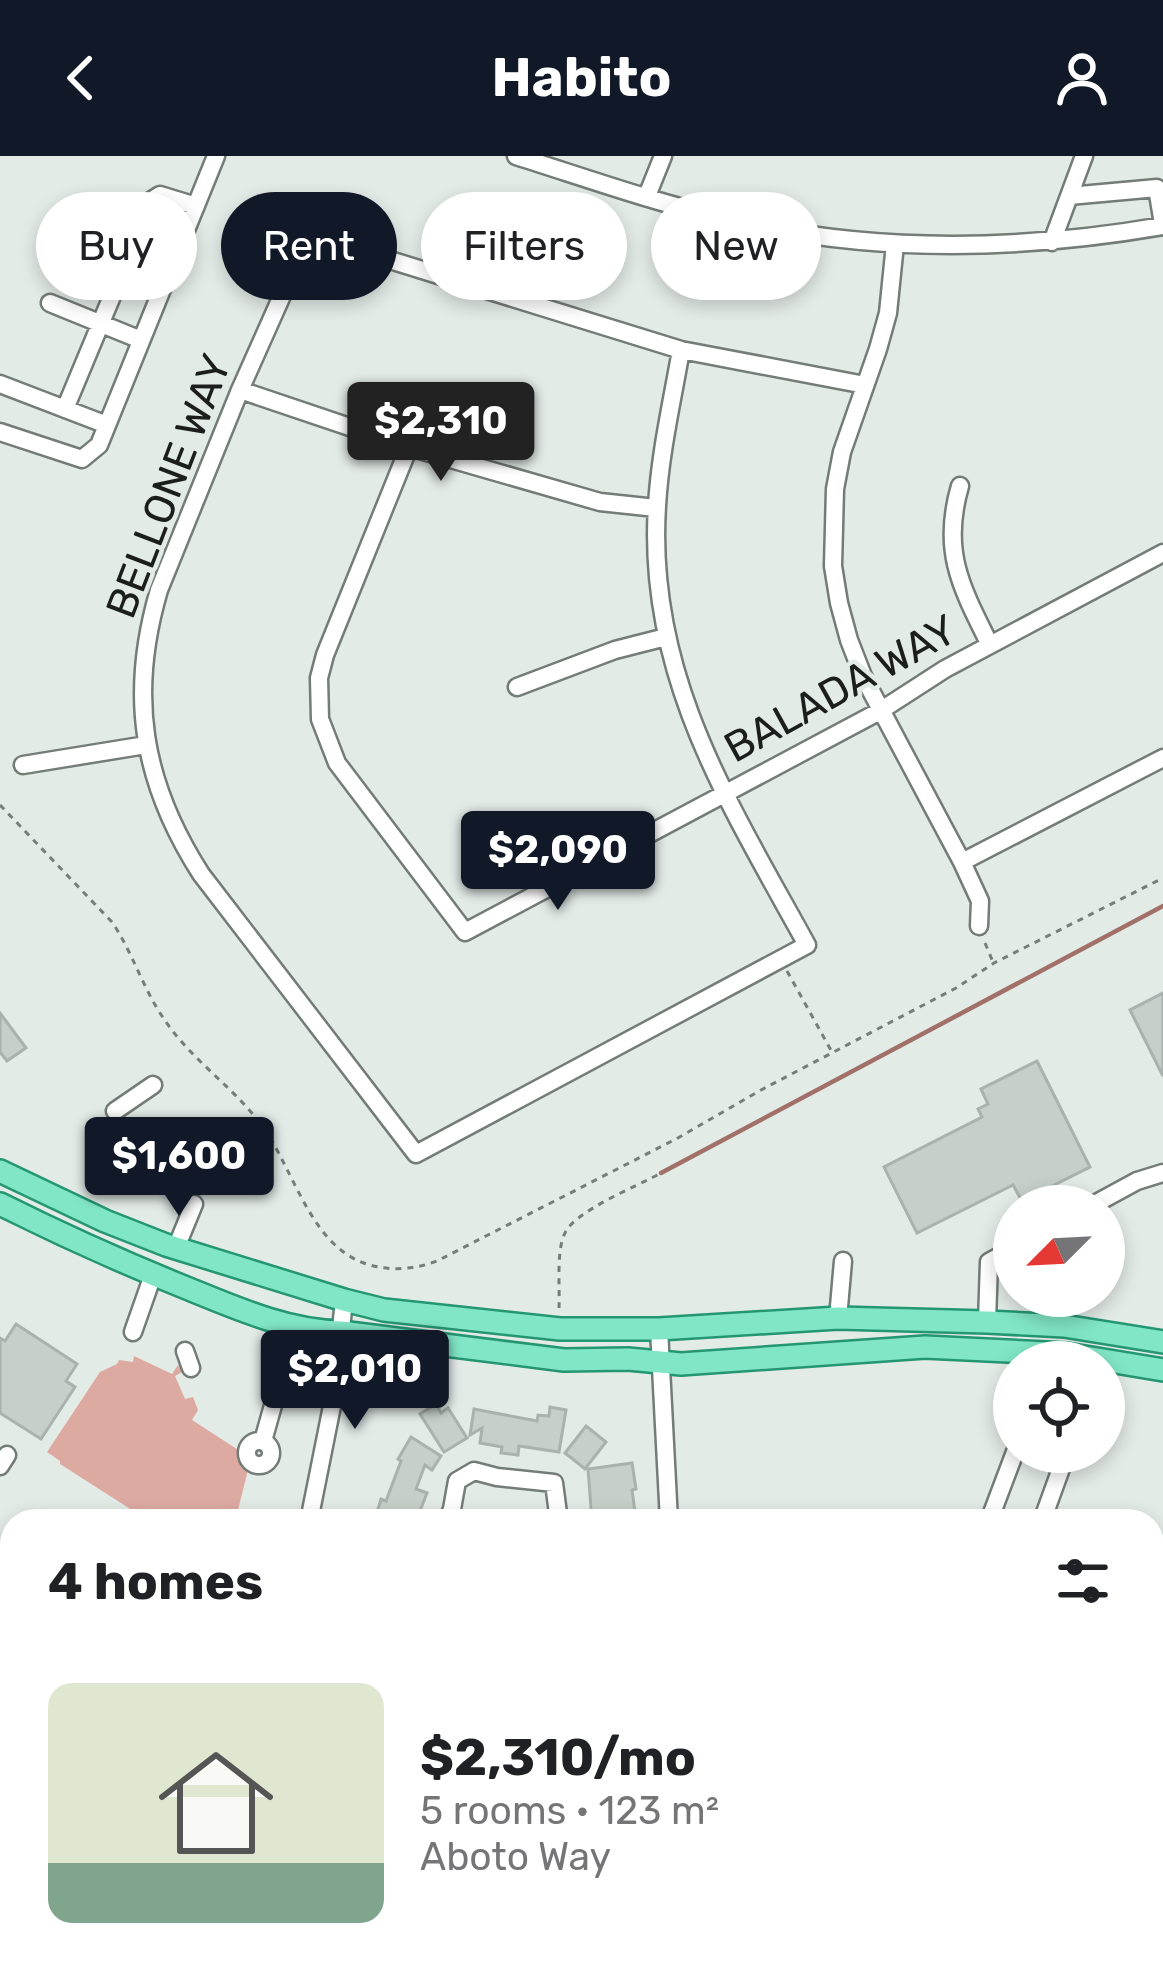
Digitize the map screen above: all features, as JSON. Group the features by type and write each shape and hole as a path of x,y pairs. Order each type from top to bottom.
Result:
{"main road":[{"path":"0,1171 105,1221 176,1248 344,1300 407,1313 560,1329 659,1329 838,1318 987,1322 1064,1326 1163,1342"},
{"path":"0,1188 43,1212 105,1221"},
{"path":"0,1204 94,1251 240,1310 311,1331 564,1360 628,1358 681,1364 926,1348 993,1353"},
{"path":"1125,1366 1163,1370"}],"street":[{"path":"197,204 216,156"},
{"path":"516,156 728,220 896,244 1052,242 1163,225 1160,187 1069,196"},
{"path":"647,196 663,156"},
{"path":"1052,242 1084,156"},
{"name":"BELLONE WAY","path":"781,959 416,1154 181,843 165,810 146,745 142,677 149,624 240,391 309,235 681,350 865,385"},
{"path":"896,244 888,313 842,452 835,489 833,566 849,640 880,711 962,862 980,902 979,926"},
{"path":"65,409 110,300"},
{"path":"0,432 82,459 99,445 158,300"},
{"path":"50,303 142,340"},
{"path":"681,350 656,508 656,555 666,637 688,713 725,794 807,945 781,959"},
{"path":"0,384 107,425"},
{"path":"240,391 600,502 656,508"},
{"name":"BALADA WAY","path":"410,447 325,655 320,719 346,778 465,932 880,711 989,645 1163,553"},
{"path":"960,485 951,526 952,550 962,590 989,645"},
{"path":"517,687 615,650 666,637"},
{"path":"23,766 146,745"},
{"path":"962,862 1163,758"},
{"path":"115,1111 153,1084"},
{"path":"1125,1187 1163,1173"},
{"path":"176,1248 194,1204"},
{"path":"987,1322 989,1262 993,1260"},
{"path":"838,1318 843,1262"},
{"path":"134,1332 153,1275"},
{"path":"312,1509 325,1452 344,1300"},
{"path":"659,1329 668,1509"},
{"path":"254,1437 279,1384"},
{"path":"450,1509 458,1481 473,1471 554,1483 558,1509"},
{"path":"994,1509 1007,1473"},
{"path":"1046,1509 1059,1473"}],"path":[{"path":"0,806 102,910 124,940 164,1020 244,1101 322,1230 338,1248 364,1264 398,1269 437,1261 676,1139 994,963 1163,878"},
{"path":"979,926 994,963"},
{"path":"781,959 832,1054"},
{"path":"559,1312 561,1245 566,1229 661,1173"}],"shaded area":[{"path":"134,1356 172,1374 178,1365 184,1371 175,1376 185,1399 193,1397 198,1410 192,1420 240,1451 248,1470 238,1509 130,1509 47,1452 100,1372 119,1360 133,1362"}],"building":[{"path":"1163,993 1163,1076 1130,1010"},
{"path":"0,1013 26,1048 7,1061 0,1052"},
{"path":"1037,1061 1090,1167 1054,1185 993,1185 993,1195 917,1233 884,1167 982,1117 978,1109 988,1104 981,1089"},
{"path":"16,1324 77,1364 66,1381 75,1387 41,1439 0,1413 0,1338 5,1341"},
{"path":"436,1404 441,1413 448,1408 467,1438 444,1452 420,1414"},
{"path":"550,1407 566,1410 559,1452 519,1446 518,1455 501,1453 502,1447 480,1443 482,1428 470,1435 474,1409 537,1421 538,1415 549,1416"},
{"path":"586,1426 606,1442 585,1469 565,1453"},
{"path":"411,1437 441,1456 432,1470 425,1465 416,1489 427,1493 421,1509 378,1509 381,1499 386,1501 398,1459"},
{"path":"632,1463 635,1509 591,1509 588,1469"}],"waterway":[{"path":"661,1173 1163,906"}]}
